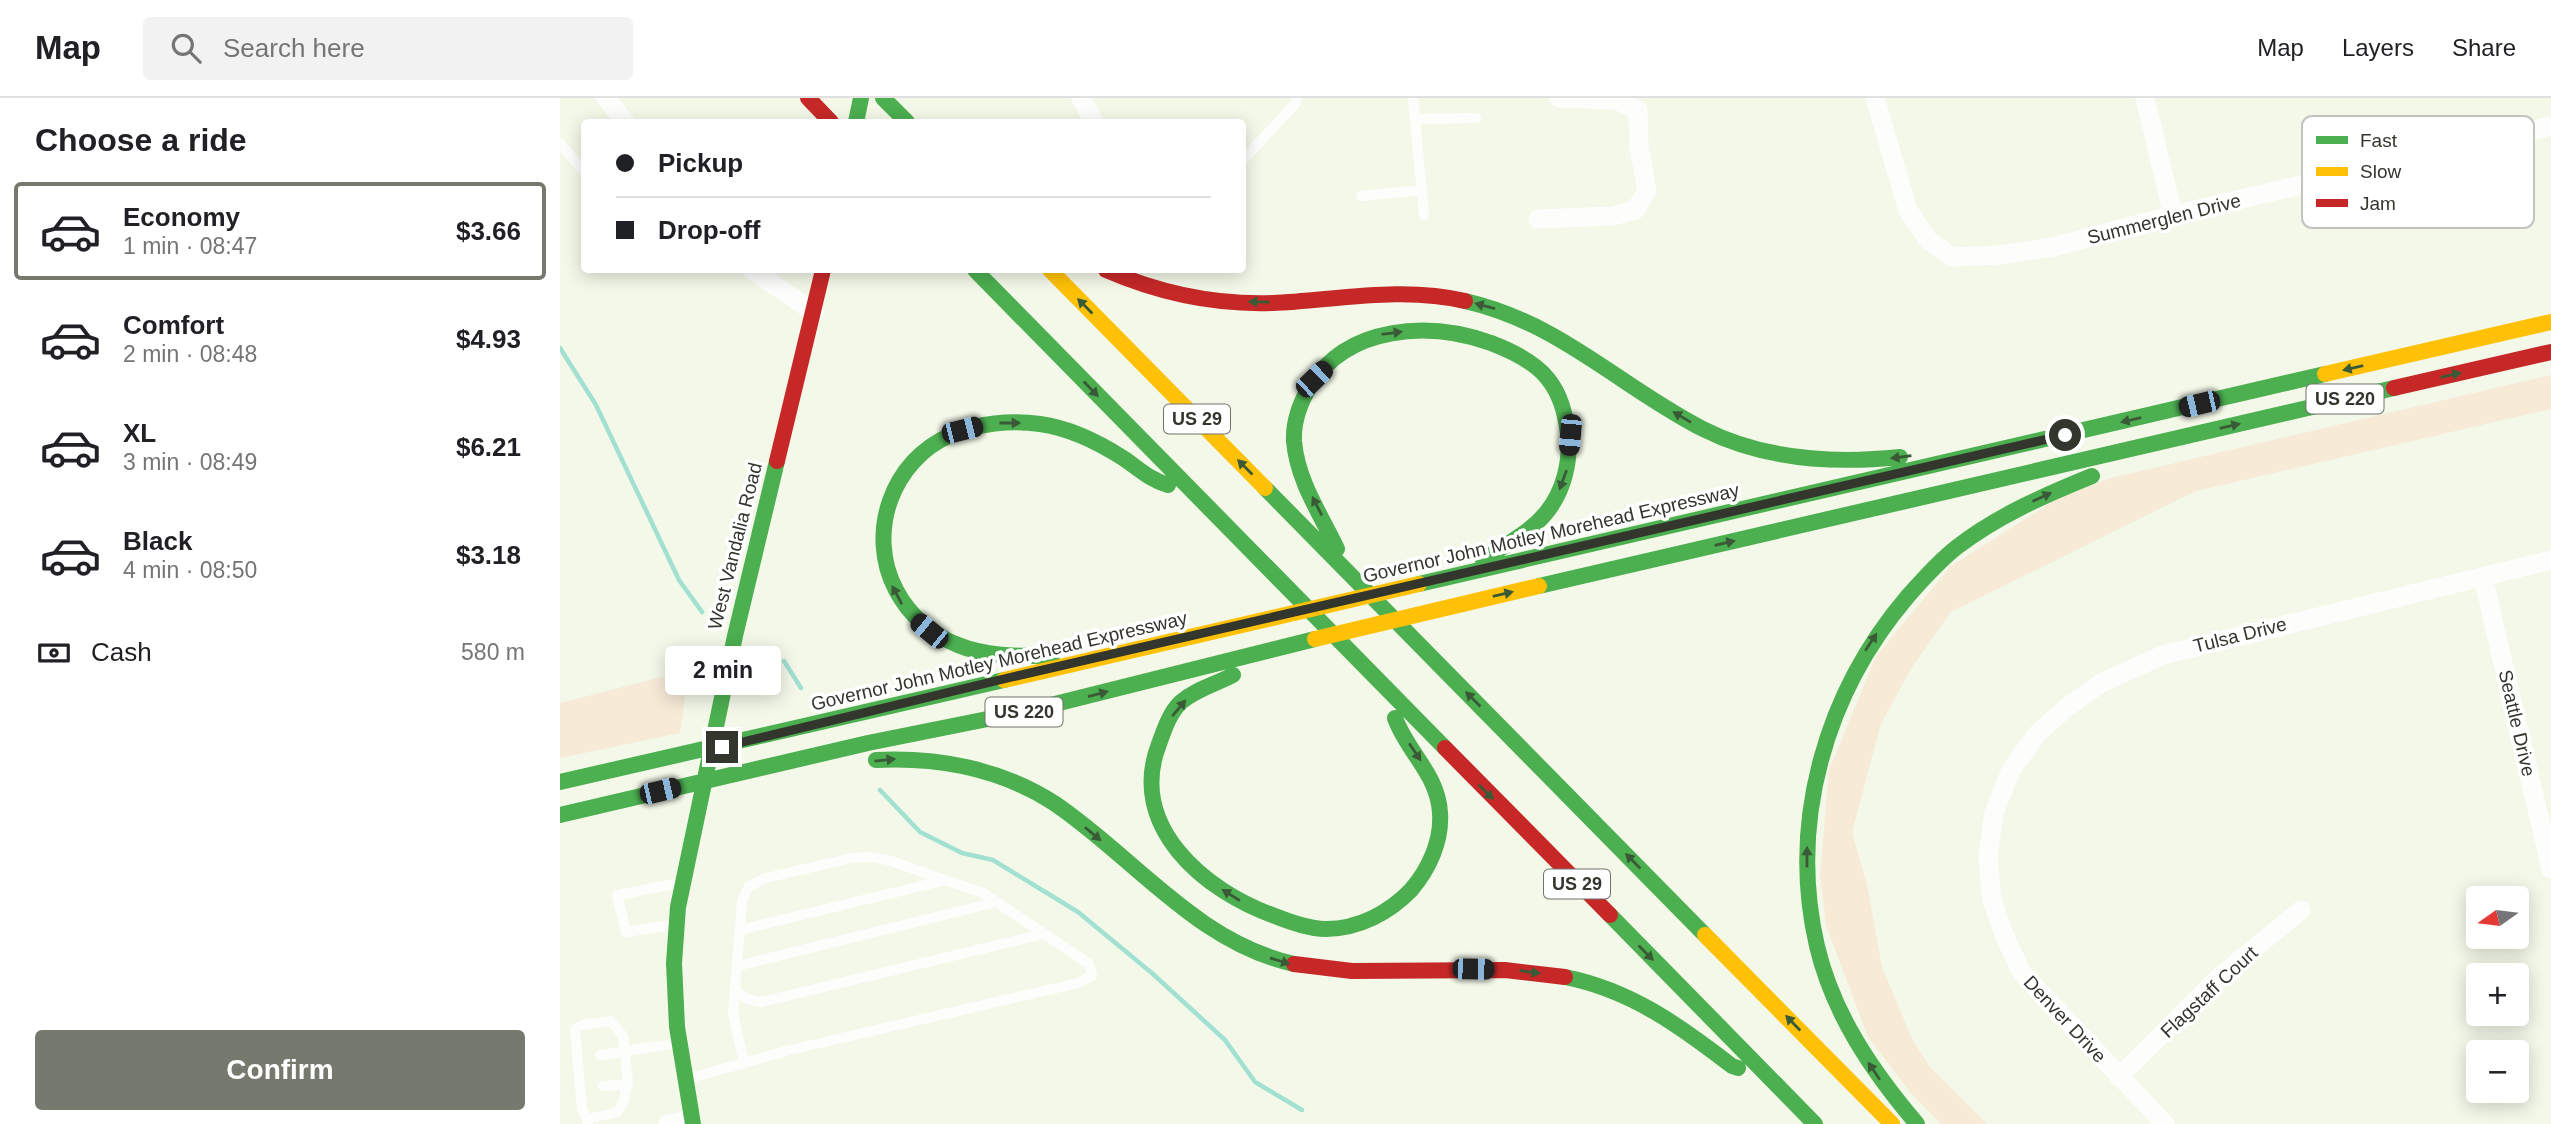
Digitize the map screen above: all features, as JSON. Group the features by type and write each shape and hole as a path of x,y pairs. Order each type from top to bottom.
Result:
{"main road":[{"path":"808,98 828,119"},
{"path":"857,119 861,98"},
{"path":"883,98 904,119"},
{"name":"West Vandalia Road","path":"693,1121 680,1043 674,963 677,923 735,636 822,273"},
{"name":"US 29","path":"978,273 1815,1124"},
{"name":"US 29","path":"1052,273 1892,1124"},
{"path":"1113,273 1174,295 1224,302 1268,303 1416,294 1485,305 1519,316 1554,332 1704,429 1742,445 1797,458 1884,460 1993,440 2090,429"},
{"name":"Governor John Motley Morehead Expressway","path":"560,782 2551,323"},
{"path":"1345,568 1305,482 1297,453 1294,425 1301,401 1314,379 1348,348 1378,335 1410,331 1451,334 1493,342 1523,357 1543,374 1560,397 1570,435 1566,474 1552,507 1520,538 1496,550 1469,574"},
{"name":"US 220","path":"560,814 868,743 918,736 1050,706 1253,653 2551,352"},
{"path":"1115,654 1077,651 1052,656 1009,655 950,643 929,631 910,615 898,599 887,575 883,534 884,516 890,495 900,476 928,448 962,430 989,423 1032,423 1057,429 1086,439 1120,456 1155,482 1189,489"},
{"path":"1917,1124 1888,1090 1848,1026 1835,999 1813,926 1807,877 1808,822 1812,785 1821,751 1833,716 1863,655 1907,594 1932,569 1958,546 2017,508 2107,469 2139,447"},
{"path":"1253,653 1233,676 1195,692 1178,706 1153,749 1150,774 1156,813 1169,842 1189,867 1263,914 1323,929 1363,923 1402,900 1422,876 1437,848 1440,812 1430,776 1398,727 1387,691"},
{"path":"792,760 850,763 897,758 969,768 1009,781 1051,802 1182,908 1219,935 1257,953 1284,963 1329,971 1513,970 1561,976 1599,985 1643,1004 1687,1032 1732,1066 1768,1076"}],"street":[{"path":"606,98 623,119"},
{"path":"1081,98 1092,119"},
{"path":"1538,219 1612,216 1634,210 1647,191 1639,147 1638,110 1616,100 1559,98"},
{"name":"Summerglen Drive","path":"1875,98 1908,210 1928,240 1952,257 2000,255 2053,247 2302,184"},
{"path":"2145,98 2174,215"},
{"path":"756,273 814,312"},
{"name":"Tulsa Drive","path":"1994,813 2011,770 2037,734 2066,708 2101,683 2163,655 2551,560"},
{"name":"Seattle Drive","path":"2483,577 2551,869"},
{"name":"Denver Drive","path":"1994,813 1988,856 1992,900 2022,973 2165,1124"},
{"name":"Flagstaff Court","path":"2119,1077 2218,978 2301,910"},
{"path":"668,1124 693,1121"}],"lane":[{"path":"1246,157 1296,103 1297,98"},
{"path":"1413,98 1424,215"},
{"path":"1415,119 1476,118"},
{"path":"560,143 581,168"},
{"path":"1361,196 1422,190"},
{"path":"685,1079 1078,983 1092,976 1089,964 983,893 888,860 852,858 754,881 744,894 733,1014 744,1063"},
{"path":"740,930 946,880"},
{"path":"677,923 626,932 617,895 684,883"},
{"path":"737,966 997,902"},
{"path":"735,990 747,999 762,1002 1043,934"},
{"path":"611,1021 623,1036 624,1052 628,1084 624,1103 617,1112 588,1121 582,1108 583,1088 575,1029 582,1025 611,1021"},
{"path":"600,1055 680,1043"},
{"path":"604,1087 628,1084"}],"shaded area":[{"path":"2551,375 2551,409 2196,491 1951,612 1912,667 1881,724 1852,832 1867,885 1882,967 1912,1039 1930,1067 1987,1124 1941,1124 1910,1092 1868,1037 1826,925 1820,875 1829,770 1876,656 1951,566 2060,497 2111,478"},
{"path":"689,670 680,733 560,758 560,703"}],"waterway":[{"path":"560,348 596,405 679,580 702,612"},
{"path":"784,661 801,688"},
{"path":"880,790 920,832 962,853 993,860 1078,912 1153,974 1225,1040 1255,1082 1302,1110"}],"traffic: fast":[{"path":"857,119 861,98"},
{"path":"883,98 904,119"},
{"path":"978,273 1445,748"},
{"path":"1465,301 1531,324 1673,412 1726,439 1774,453 1799,457 1850,460 1900,457"},
{"path":"1337,549 1311,497 1296,455 1295,426 1303,399 1326,366 1346,350 1392,333 1442,332 1491,343 1515,353 1537,367 1556,392 1567,426 1567,465 1562,485 1552,504 1532,527 1483,561"},
{"path":"1419,584 2325,374"},
{"path":"1539,586 2394,388"},
{"path":"1052,656 1004,655 969,649 939,636 908,608 896,590 887,568 884,545 885,522 890,501 900,480 913,462 930,446 951,435 983,425 1018,422 1051,426 1083,436 1168,485"},
{"path":"693,1124 677,1027 674,963 678,907 735,636 777,461"},
{"path":"1917,1124 1856,1041 1833,995 1817,946 1809,899 1807,852 1811,806 1821,760 1836,716 1855,674 1879,633 1931,570 1972,536 2005,516 2092,476"},
{"path":"1265,488 1705,935"},
{"path":"560,815 868,743 1027,711 1315,639"},
{"path":"1233,675 1193,694 1174,711 1159,744 1152,774 1154,802 1163,828 1178,851 1199,872 1248,905 1300,925 1320,929 1338,928 1372,918 1393,906 1411,890 1429,864 1439,834 1438,799 1434,786 1395,718"},
{"path":"560,782 1004,680"},
{"path":"876,760 946,763 991,774 1034,791 1083,825 1196,918 1259,953 1294,964"},
{"path":"1610,915 1815,1124"},
{"path":"1565,977 1612,991 1654,1011 1738,1068"}],"traffic: slow":[{"path":"1053,273 1265,488"},
{"path":"2325,374 2551,322"},
{"path":"1004,680 1419,584"},
{"path":"1315,639 1539,586"},
{"path":"1705,935 1892,1124"}],"traffic: jam":[{"path":"808,98 828,119"},
{"path":"777,461 822,273"},
{"path":"1114,273 1167,291 1230,302 1273,303 1394,294 1465,301"},
{"path":"2394,388 2551,352"},
{"path":"1445,748 1610,915"},
{"path":"1294,964 1352,971 1505,970 1565,977"}],"route":[{"path":"722,747 1012,677 2065,435"}]}
